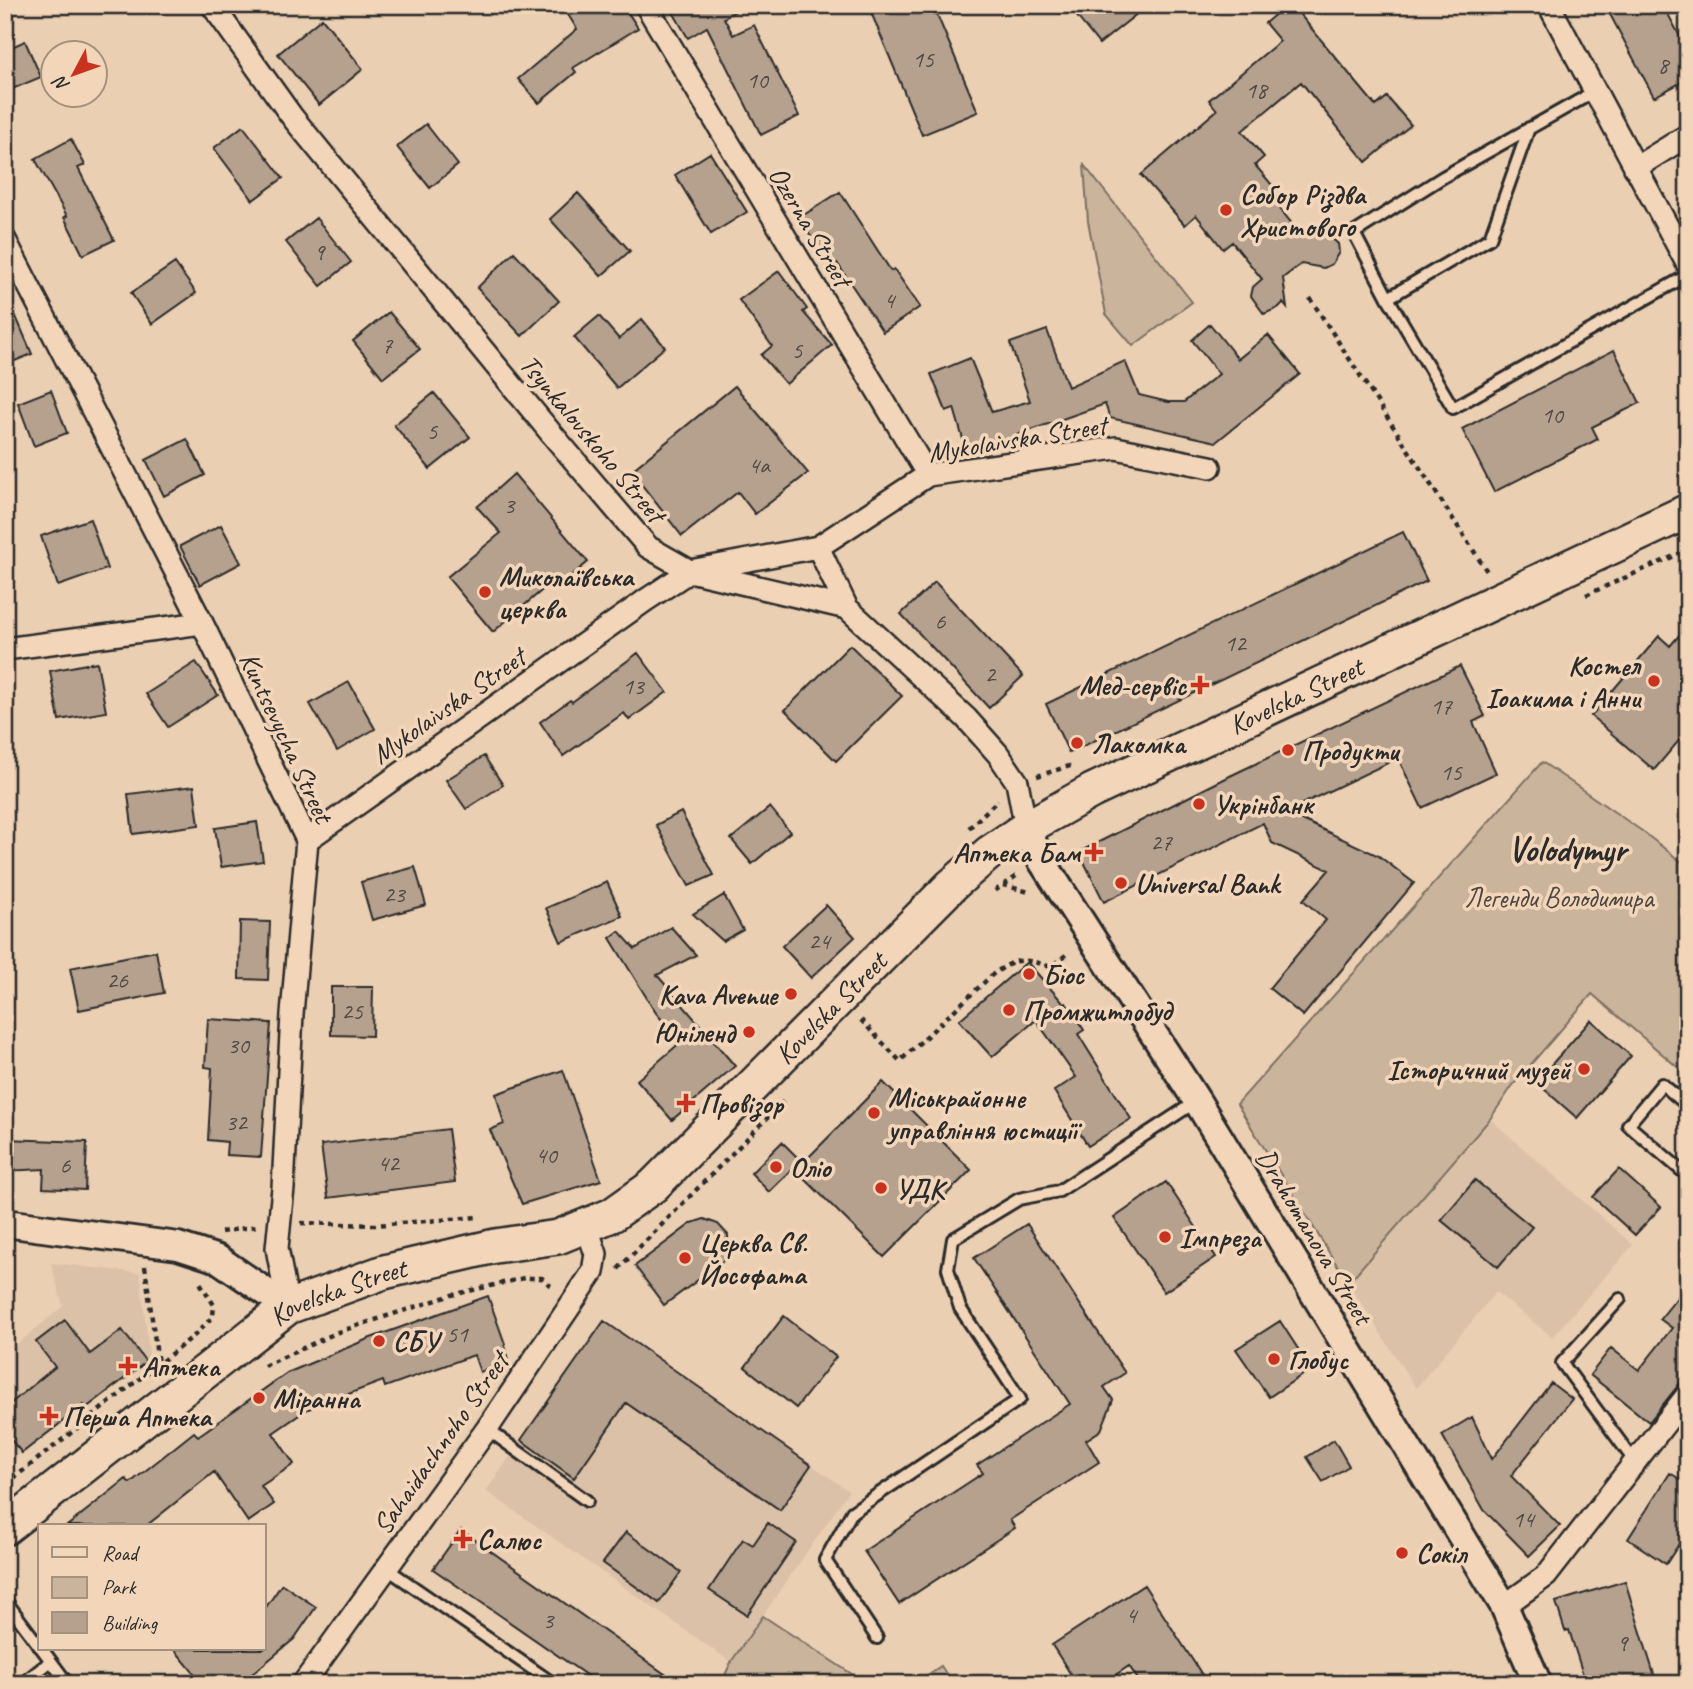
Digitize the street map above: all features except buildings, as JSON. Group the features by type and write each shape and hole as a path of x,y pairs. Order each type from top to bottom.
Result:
{"main road":[{"name":"Kovelska Street","path":"5,1528 288,1307 384,1272 495,1246 558,1237 612,1215 653,1186 952,885 989,853 1026,828 1092,791 1688,511"}],"street":[{"name":"Tsynkalovskoho Street","path":"212,5 293,118 648,547 690,571 847,608 966,718 998,754 1017,782 1026,828"},
{"name":"Ozerna Street","path":"646,5 928,475"},
{"path":"1549,5 1688,265"},
{"path":"1635,168 1688,135"},
{"name":"Kuntsevycha Street","path":"5,240 202,622 307,839 292,1014 277,1248 288,1307"},
{"name":"Mykolaivska Street","path":"307,839 690,571 818,547 928,475 1116,448 1210,467"},
{"path":"818,547 847,608"},
{"path":"5,649 202,622"},
{"name":"Drahomanova Street","path":"1026,828 1040,859 1197,1101 1504,1606 1538,1684"},
{"path":"5,1223 178,1246 218,1259 288,1307"},
{"name":"Sahaidachnoho Street","path":"303,1684 487,1429 593,1272 596,1254 586,1225"},
{"path":"1504,1606 1546,1576 1688,1394"}],"lane":[{"path":"1594,92 1443,177 1354,233 1388,298 1453,408 1688,275"},
{"path":"1388,298 1490,238 1529,128"},
{"path":"1688,1106 1662,1084 1628,1125 1688,1176"},
{"path":"877,1638 825,1560 852,1512 1020,1399 960,1308 948,1269 953,1239 1019,1199 1059,1191 1197,1101"},
{"path":"1620,1299 1562,1363 1635,1462"},
{"path":"487,1429 587,1501"},
{"path":"386,1568 554,1684"},
{"path":"5,1600 38,1644"},
{"path":"43,1650 68,1684"},
{"path":"22,1684 51,1661"}],"path":[{"path":"1310,298 1489,574"},
{"path":"993,892 1003,885 1028,891 1035,896"},
{"path":"852,1026 858,1016 900,1061 992,975 1009,963 1022,959 1050,967 1074,949"},
{"path":"613,1275 790,1095"},
{"path":"208,1231 222,1232 243,1227 279,1225 375,1225 479,1217"},
{"path":"155,1265 145,1264 158,1364"},
{"path":"5,1485 195,1335 213,1316 214,1305 196,1278"},
{"path":"253,1373 276,1359 338,1332 427,1302 524,1278 542,1278 572,1303"},
{"path":"5,1466 15,1477"}],"shaded area":[{"path":"1490,1119 1633,1245 1552,1337 1496,1292 1416,1388 1348,1283"},
{"path":"51,1263 140,1273 150,1362 83,1412 64,1420 5,1466 5,1349 9,1351 63,1306"},
{"path":"604,1321 849,1491 731,1662 486,1491"}],"green space":[{"path":"1084,165 1192,302 1133,346 1106,314 1088,221"},
{"name":"Легенди Володимира","path":"1542,762 1642,831 1688,867 1688,1076 1592,994 1513,1085 1490,1119 1348,1283 1237,1104"},
{"path":"763,1616 867,1684 721,1684 731,1662"},
{"path":"941,1666 953,1684 914,1684"}],"place":[{"name":"Собор Різдва Христового","path":"1226,210"},
{"name":"Миколаївська церква","path":"485,592"},
{"name":"Костел Іоакима і Анни","path":"1654,681"},
{"name":"Мед-сервіс","path":"1200,685"},
{"name":"Лакомка","path":"1077,743"},
{"name":"Продукти","path":"1288,750"},
{"name":"Укрінбанк","path":"1199,804"},
{"name":"Аптека Бам","path":"1094,852"},
{"name":"Universal Bank","path":"1121,883"},
{"name":"Біос","path":"1029,974"},
{"name":"Kava Avenue","path":"791,994"},
{"name":"Промжитлобуд","path":"1009,1010"},
{"name":"Юніленд","path":"749,1032"},
{"name":"Історичний музей","path":"1584,1069"},
{"name":"Провізор","path":"686,1103"},
{"name":"Міськрайонне управління юстиції","path":"874,1113"},
{"name":"Оліо","path":"776,1167"},
{"name":"УДК","path":"881,1188"},
{"name":"Імпреза","path":"1165,1237"},
{"name":"Церква Св. Йософата","path":"685,1258"},
{"name":"СБУ","path":"379,1341"},
{"name":"Глобус","path":"1274,1359"},
{"name":"Аптека","path":"128,1366"},
{"name":"Міранна","path":"259,1398"},
{"name":"Перша Аптека","path":"49,1416"},
{"name":"Салюс","path":"463,1539"},
{"name":"Сокіл","path":"1402,1553"}],"district":[{"name":"Volodymyr","path":"1567,849"}]}
